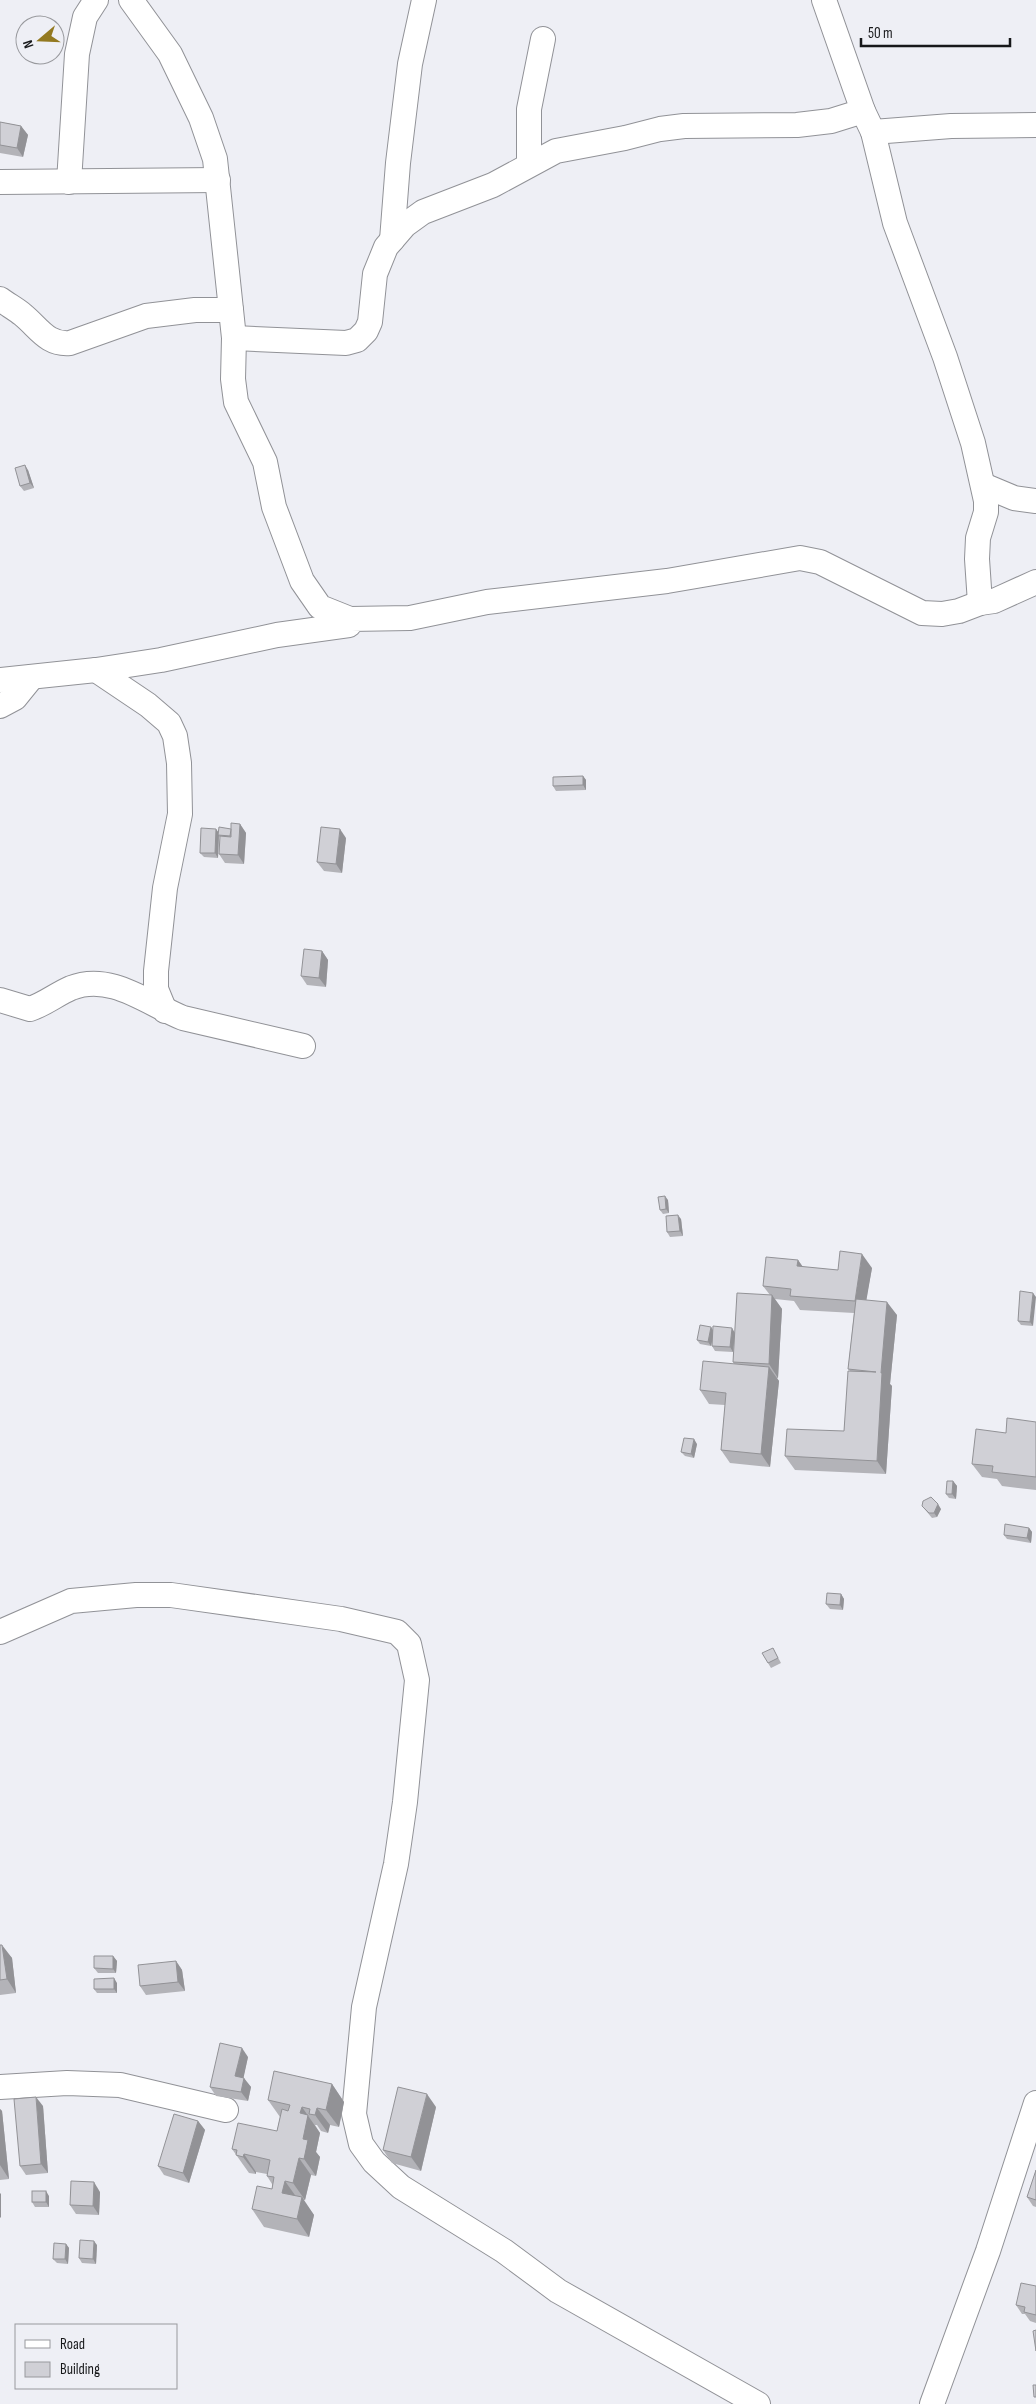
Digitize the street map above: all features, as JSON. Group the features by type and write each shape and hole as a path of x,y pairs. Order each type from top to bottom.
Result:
{"street":[{"path":"69,182 77,54 85,17 96,0"},
{"path":"130,0 163,42 188,88 215,159 234,338 233,380 236,402 265,462 274,507 295,564 306,587 320,607 350,619 410,618 487,602 667,581 800,558 820,562 922,613 942,614 959,611 980,603 994,601 1036,582"},
{"path":"392,240 410,64 424,0"},
{"path":"824,0 863,111 873,132 895,223 959,399 983,485 986,512 978,538 977,560 980,603"},
{"path":"529,164 529,109 543,39"},
{"path":"234,338 346,343 357,340 366,331 370,322 375,274 386,247 405,225 423,212 493,186 529,164 567,148 625,138 660,129 684,126 797,125 832,121 863,111"},
{"path":"873,132 951,126 1036,125"},
{"path":"0,182 218,180"},
{"path":"0,299 23,315 51,341 60,344 70,343 146,316 195,310 231,310"},
{"path":"983,485 1014,498 1036,501"},
{"path":"0,680 96,670 161,660 277,635 349,625 350,619"},
{"path":"96,670 148,705 168,723 175,736 179,763 180,805 165,888 156,971 156,989 165,1011"},
{"path":"0,706 15,698 32,677"},
{"path":"0,1000 30,1009 72,988 94,983 127,990 165,1011 204,1023 303,1046"},
{"path":"0,1632 70,1601 136,1595 172,1595 340,1619 397,1632 409,1644 417,1680 405,1802 396,1864 364,2008 354,2114 361,2144 374,2162 401,2187 504,2251 558,2291 758,2404"},
{"path":"0,2087 68,2083 120,2085 226,2110"},
{"path":"932,2404 988,2251 1036,2103"}],"building":[{"path":"0,122 21,126 17,148 0,145"},
{"path":"25,465 30,483 20,486 15,468"},
{"path":"583,776 583,785 553,786 553,777"},
{"path":"231,823 240,824 238,855 219,854 220,836 231,837"},
{"path":"219,827 231,829 230,836 218,835"},
{"path":"321,827 340,829 336,864 317,862"},
{"path":"201,828 216,829 215,853 200,853"},
{"path":"304,949 322,951 319,978 301,976"},
{"path":"665,1196 666,1209 660,1210 658,1197"},
{"path":"678,1215 680,1231 667,1232 666,1216"},
{"path":"840,1251 862,1254 855,1301 790,1296 791,1289 763,1286 766,1257 798,1260 797,1266 838,1270"},
{"path":"1020,1291 1033,1293 1030,1322 1018,1321"},
{"path":"737,1293 772,1295 769,1364 733,1362"},
{"path":"856,1299 887,1302 881,1373 877,1461 785,1456 787,1429 844,1431 848,1371 876,1372 848,1369"},
{"path":"700,1325 711,1327 708,1342 697,1340"},
{"path":"713,1326 732,1328 730,1347 712,1346"},
{"path":"703,1361 769,1367 761,1454 721,1450 726,1393 700,1390"},
{"path":"1007,1418 1036,1422 1036,1477 992,1472 993,1466 972,1464 976,1429 1006,1433"},
{"path":"684,1438 694,1439 691,1454 681,1452"},
{"path":"947,1481 953,1481 952,1494 946,1494"},
{"path":"931,1497 938,1504 934,1513 929,1513 922,1506 923,1501"},
{"path":"1005,1524 1029,1528 1027,1538 1004,1535"},
{"path":"827,1593 841,1594 840,1605 826,1604"},
{"path":"773,1648 778,1658 768,1663 762,1653"},
{"path":"0,1945 2,1945 7,1979 0,1980"},
{"path":"94,1956 113,1956 113,1969 94,1968"},
{"path":"176,1961 178,1982 140,1986 138,1965"},
{"path":"114,1978 114,1989 94,1989 94,1979"},
{"path":"220,2043 242,2048 235,2076 244,2078 241,2092 210,2087"},
{"path":"274,2071 332,2084 326,2110 317,2108 315,2115 309,2114 310,2109 302,2107 300,2113 308,2115 303,2139 308,2140 304,2159 299,2158 293,2183 285,2181 282,2193 302,2197 297,2219 252,2209 257,2186 272,2189 274,2177 267,2176 270,2160 244,2154 243,2157 236,2155 237,2150 232,2149 238,2123 277,2131 282,2109 288,2111 290,2105 268,2100"},
{"path":"398,2087 427,2094 411,2157 383,2150"},
{"path":"36,2097 41,2164 20,2166 14,2099"},
{"path":"174,2114 198,2121 183,2173 158,2166"},
{"path":"1036,2170 1036,2200 1027,2197"},
{"path":"71,2181 94,2182 93,2206 70,2205"},
{"path":"32,2191 46,2191 46,2202 32,2202"},
{"path":"80,2240 94,2241 93,2259 79,2258"},
{"path":"54,2243 66,2244 65,2259 53,2259"},
{"path":"1021,2283 1036,2286 1036,2315 1024,2312 1025,2307 1016,2305"},
{"path":"1036,2330 1036,2351 1033,2331"},
{"path":"1033,2385 1036,2385 1036,2397 1034,2397"}]}
